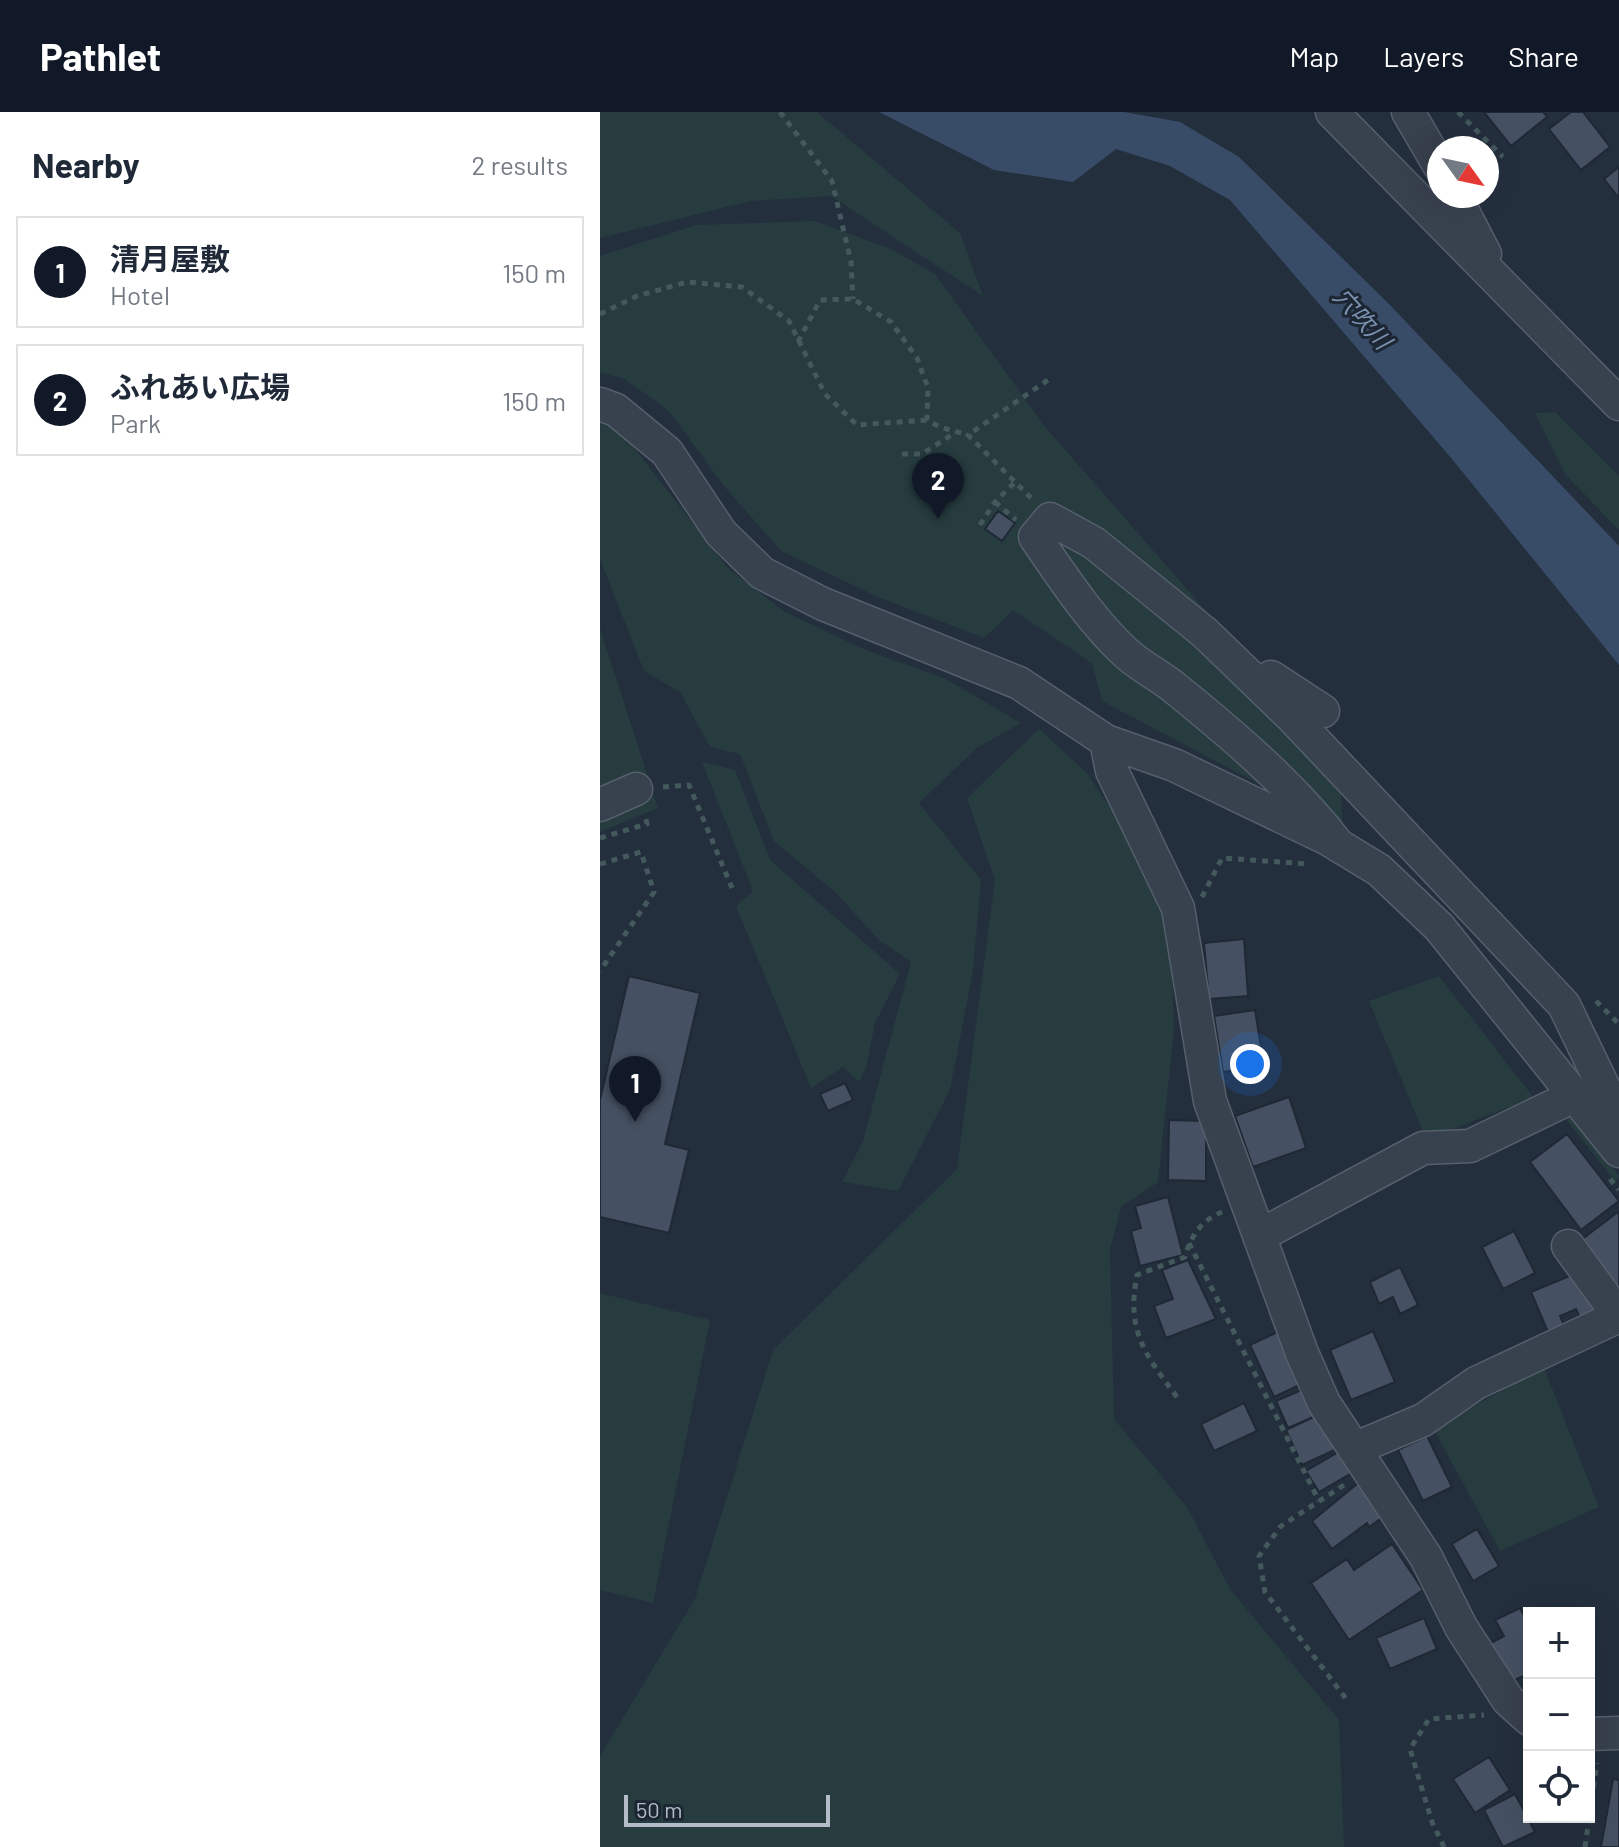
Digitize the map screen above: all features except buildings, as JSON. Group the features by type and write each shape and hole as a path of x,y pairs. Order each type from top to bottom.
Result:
{"street":[{"path":"1332,112 1619,404"},
{"path":"1408,112 1427,144"},
{"path":"1461,208 1500,283"},
{"path":"600,404 616,410 667,452 721,533 762,573 823,604 1019,683 1106,741 1174,765 1330,858 1379,870 1439,927 1619,1151"},
{"path":"1330,858 1313,810 1174,687 1126,653 1062,576 1035,537 1050,519 1094,543 1205,633 1293,718 1564,1005 1619,1119"},
{"path":"1205,633 1323,711"},
{"path":"1106,741 1112,771 1178,908 1210,1101 1318,1390 1426,1557 1461,1627 1508,1700 1523,1714"},
{"path":"600,805 636,789"},
{"path":"1255,1225 1423,1148 1470,1146 1574,1096"},
{"path":"1361,1459 1476,1383 1619,1316 1568,1246"}],"path":[{"path":"780,112 832,181 851,262 853,299"},
{"path":"1458,112 1503,157"},
{"path":"600,314 637,296 687,282 742,287 789,321 825,394 857,425 927,420 968,435 1050,519"},
{"path":"798,342 820,300 853,299 891,322 917,358 928,387 927,420"},
{"path":"968,435 1048,380"},
{"path":"902,454 922,454 957,432"},
{"path":"980,525 995,502 1016,481"},
{"path":"636,789 689,785 732,888"},
{"path":"600,864 641,852 654,892 600,971"},
{"path":"1222,858 1308,864 1330,858"},
{"path":"1177,1397 1141,1349 1132,1298 1137,1275 1185,1257 1189,1243 1206,1218 1225,1211 1255,1225"},
{"path":"1189,1243 1319,1501"},
{"path":"1347,1700 1265,1592 1259,1556 1281,1526 1319,1501 1361,1459"},
{"path":"1444,1847 1432,1822 1410,1749 1429,1719 1489,1716"},
{"path":"1585,1847 1603,1734"}],"green space":[{"path":"600,112 817,112 960,233 983,296 831,196 751,201 600,238"},
{"path":"815,221 891,249 935,274 1046,428 1276,691 1341,793 1342,823 1274,792 1102,701 1092,663 1013,610 984,638 876,596 781,551 724,486 669,411 623,378 600,373 600,256 696,225"},
{"path":"1555,412 1619,476 1619,530 1565,474 1535,413"},
{"path":"600,422 624,435 728,568 785,612 866,650 946,679 1021,723 977,748 919,803 981,880 973,971 950,1090 898,1191 842,1182 863,1141 911,962 878,939 836,893 774,841 740,754 710,747 680,692 644,671 600,559"},
{"path":"600,628 658,808 600,832"},
{"path":"1039,729 1086,772 1116,816 1170,911 1174,1030 1158,1182 1121,1207 1110,1249 1114,1419 1187,1507 1230,1589 1339,1720 1344,1847 600,1847 600,1756 695,1599 773,1350 957,1169 995,880 967,798"},
{"path":"702,762 735,770 770,860 900,974 875,1023 866,1068 859,1082 843,1067 811,1088 736,906 753,891"},
{"path":"1439,976 1534,1098 1426,1139 1369,1001"},
{"path":"1568,1109 1619,1176 1616,1183 1562,1114"},
{"path":"600,1293 710,1320 653,1603 600,1590"},
{"path":"1544,1368 1599,1507 1500,1551 1433,1428"}],"water":[{"name":"穴吹川","path":"879,112 1124,112 1180,122 1239,157 1390,305 1619,546 1619,665 1452,459 1230,200 1170,166 1116,149 1073,182 994,170"}],"place":[{"name":"ふれあい広場","path":"938,519"},
{"name":"清月屋敷","path":"635,1122"}]}
